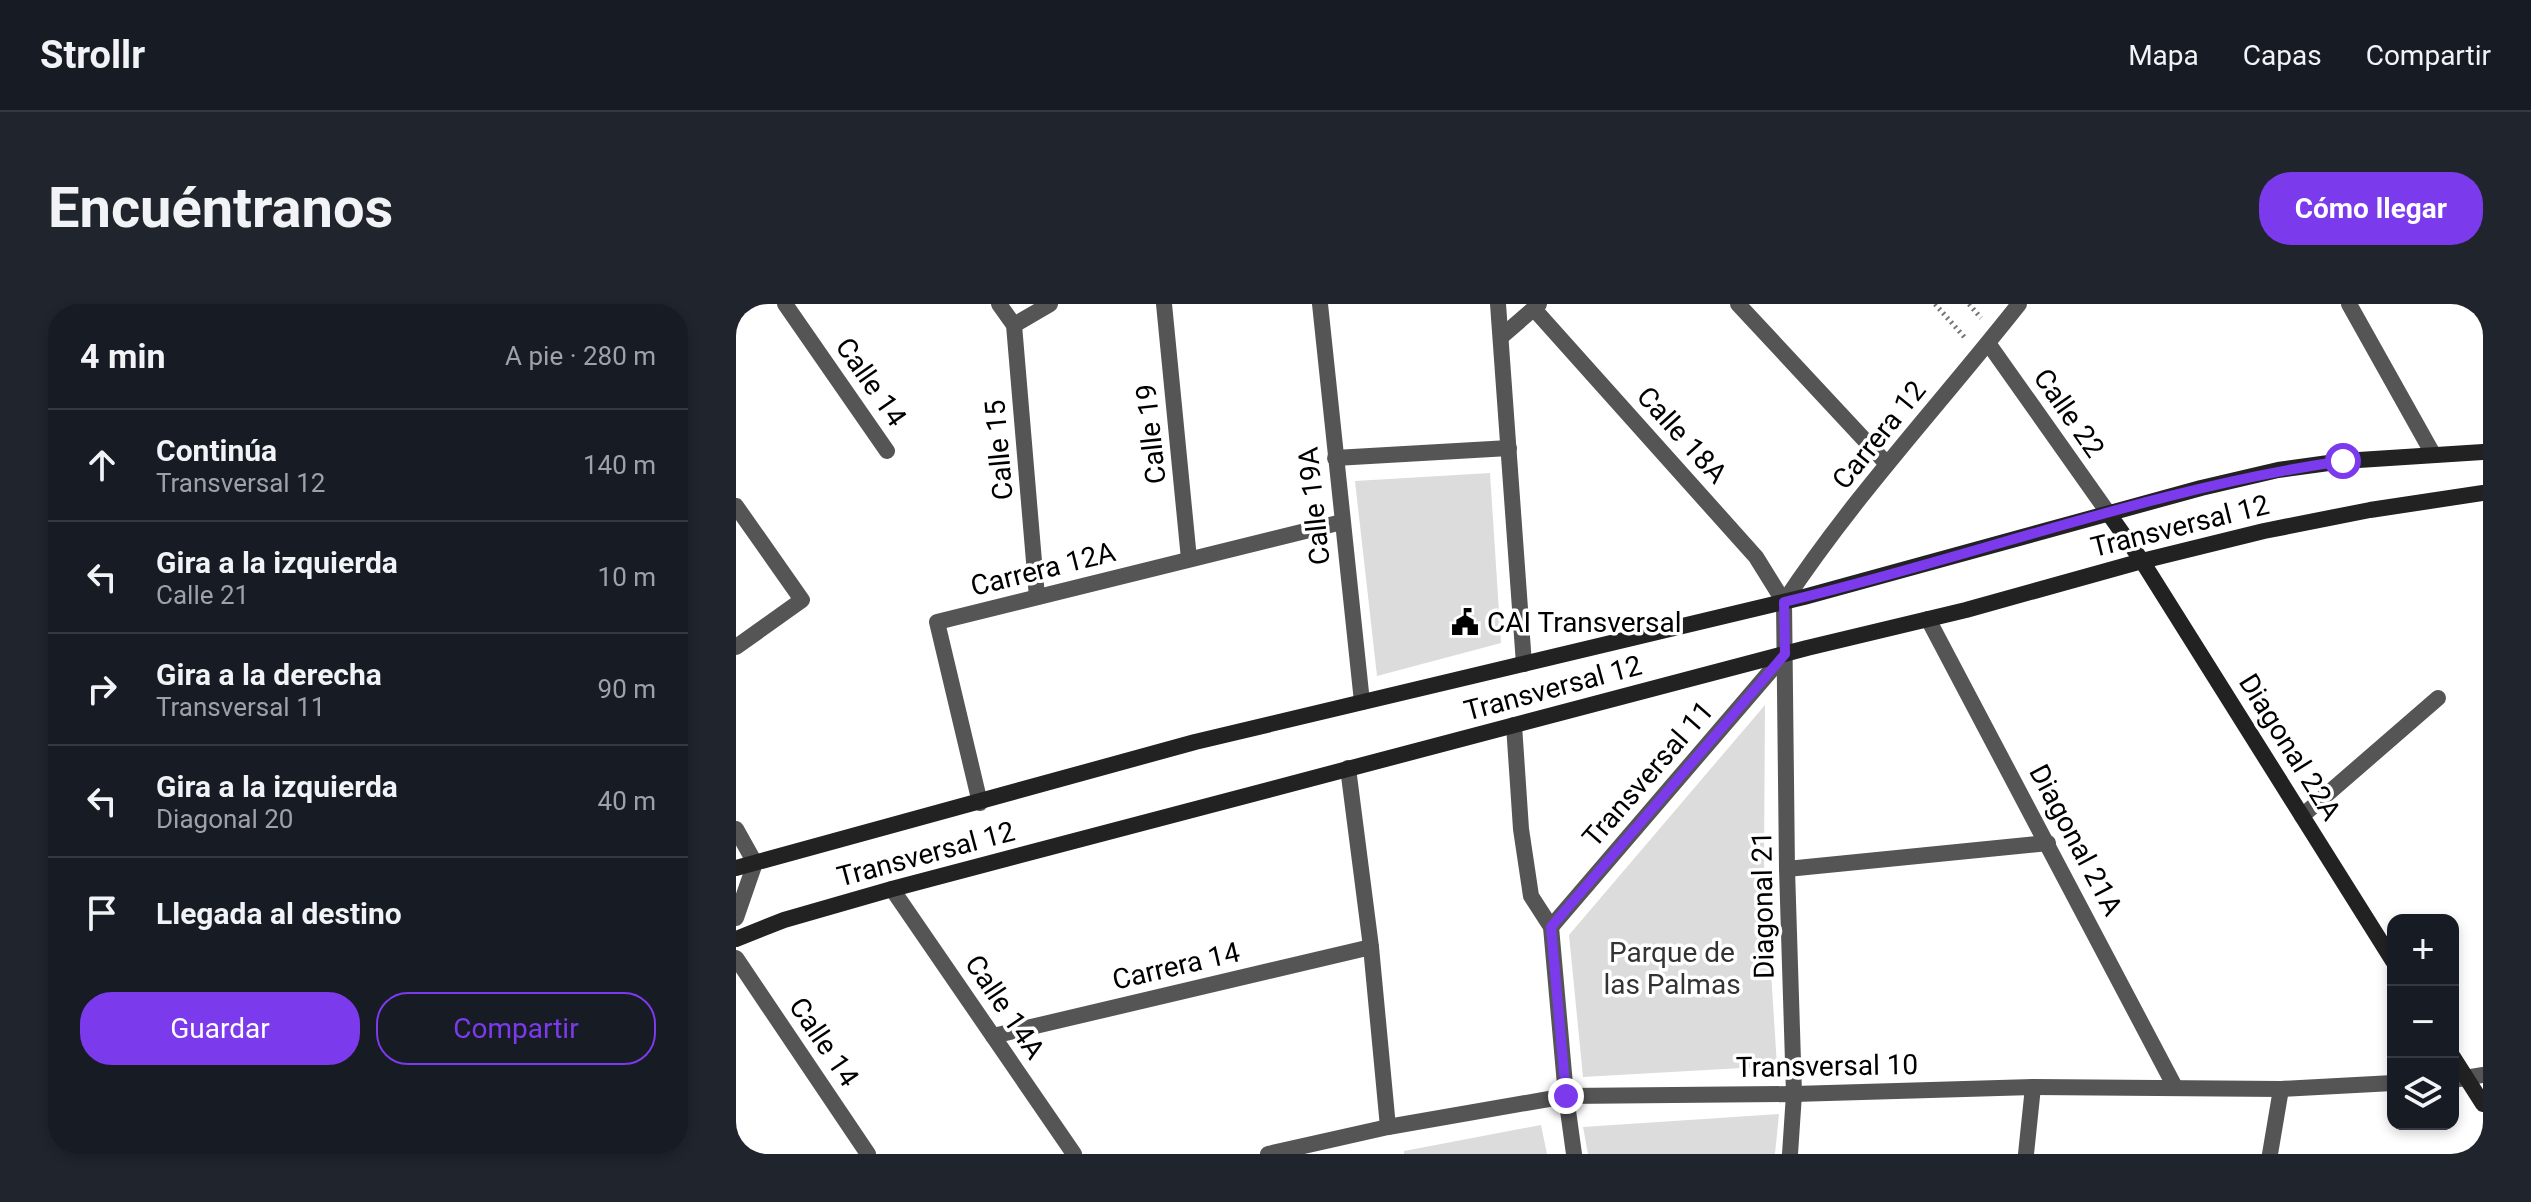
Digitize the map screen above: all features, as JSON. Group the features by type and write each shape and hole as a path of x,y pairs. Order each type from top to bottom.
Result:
{"main road":[{"name":"Transversal 12","path":"736,868 1195,742 1784,602 2278,470 2343,461 2483,452"},
{"name":"Transversal 12","path":"736,939 784,920 892,889 2142,561 2264,531 2370,510 2483,493"},
{"name":"Diagonal 22A","path":"2109,514 2142,561 2387,951"},
{"path":"2454,1058 2483,1104"}],"street":[{"name":"Calle 14","path":"785,304 887,451"},
{"path":"999,304 1014,325 1050,304"},
{"name":"Calle 19","path":"1164,304 1189,559"},
{"name":"Calle 19A","path":"1320,304 1362,702"},
{"path":"1498,304 1524,664"},
{"path":"1738,304 1887,464"},
{"name":"Carrera 12","path":"1784,602 1815,555 2019,304"},
{"path":"2349,304 2433,454"},
{"path":"1501,337 1536,306"},
{"name":"Calle 18A","path":"1536,306 1756,557 1784,602"},
{"name":"Calle 15","path":"1014,325 1037,597"},
{"name":"Calle 22","path":"1983,348 2109,514"},
{"path":"1335,458 1509,448"},
{"path":"736,506 802,600 736,647"},
{"name":"Carrera 12A","path":"980,803 937,622 1342,522"},
{"name":"Diagonal 21","path":"1784,602 1787,869 1794,1094 1790,1154"},
{"name":"Diagonal 21A","path":"1928,619 2175,1087"},
{"name":"Transversal 11","path":"1551,927 1785,654"},
{"path":"2302,816 2438,698"},
{"path":"1514,725 1521,829 1531,896 1551,927 1574,1154"},
{"path":"1348,768 1371,947 1388,1127"},
{"path":"736,829 755,863 736,918"},
{"path":"1787,869 2048,843"},
{"name":"Calle 14A","path":"892,889 1074,1154"},
{"name":"Carrera 14","path":"993,1036 1371,947"},
{"name":"Calle 14","path":"736,958 868,1154"},
{"name":"Transversal 10","path":"1268,1154 1388,1127 1566,1096 2033,1087 2281,1089 2387,1083"},
{"path":"2026,1154 2033,1087"},
{"path":"2270,1154 2281,1089"}],"path":[{"path":"1935,304 1983,348"}],"green space":[{"path":"1490,473 1501,643 1377,676 1355,481"},
{"name":"Parque de las Palmas","path":"1765,705 1764,862 1777,1066 1583,1077 1569,935"},
{"path":"1779,1114 1775,1154 1588,1154 1583,1127"},
{"path":"1541,1125 1547,1154 1404,1154 1404,1151"}],"place":[{"name":"CAI Transversal","path":"1465,622"}],"route":[{"path":"1566,1096 1551,927 1785,654 1784,602 2201,488 2278,470 2343,461"}]}
